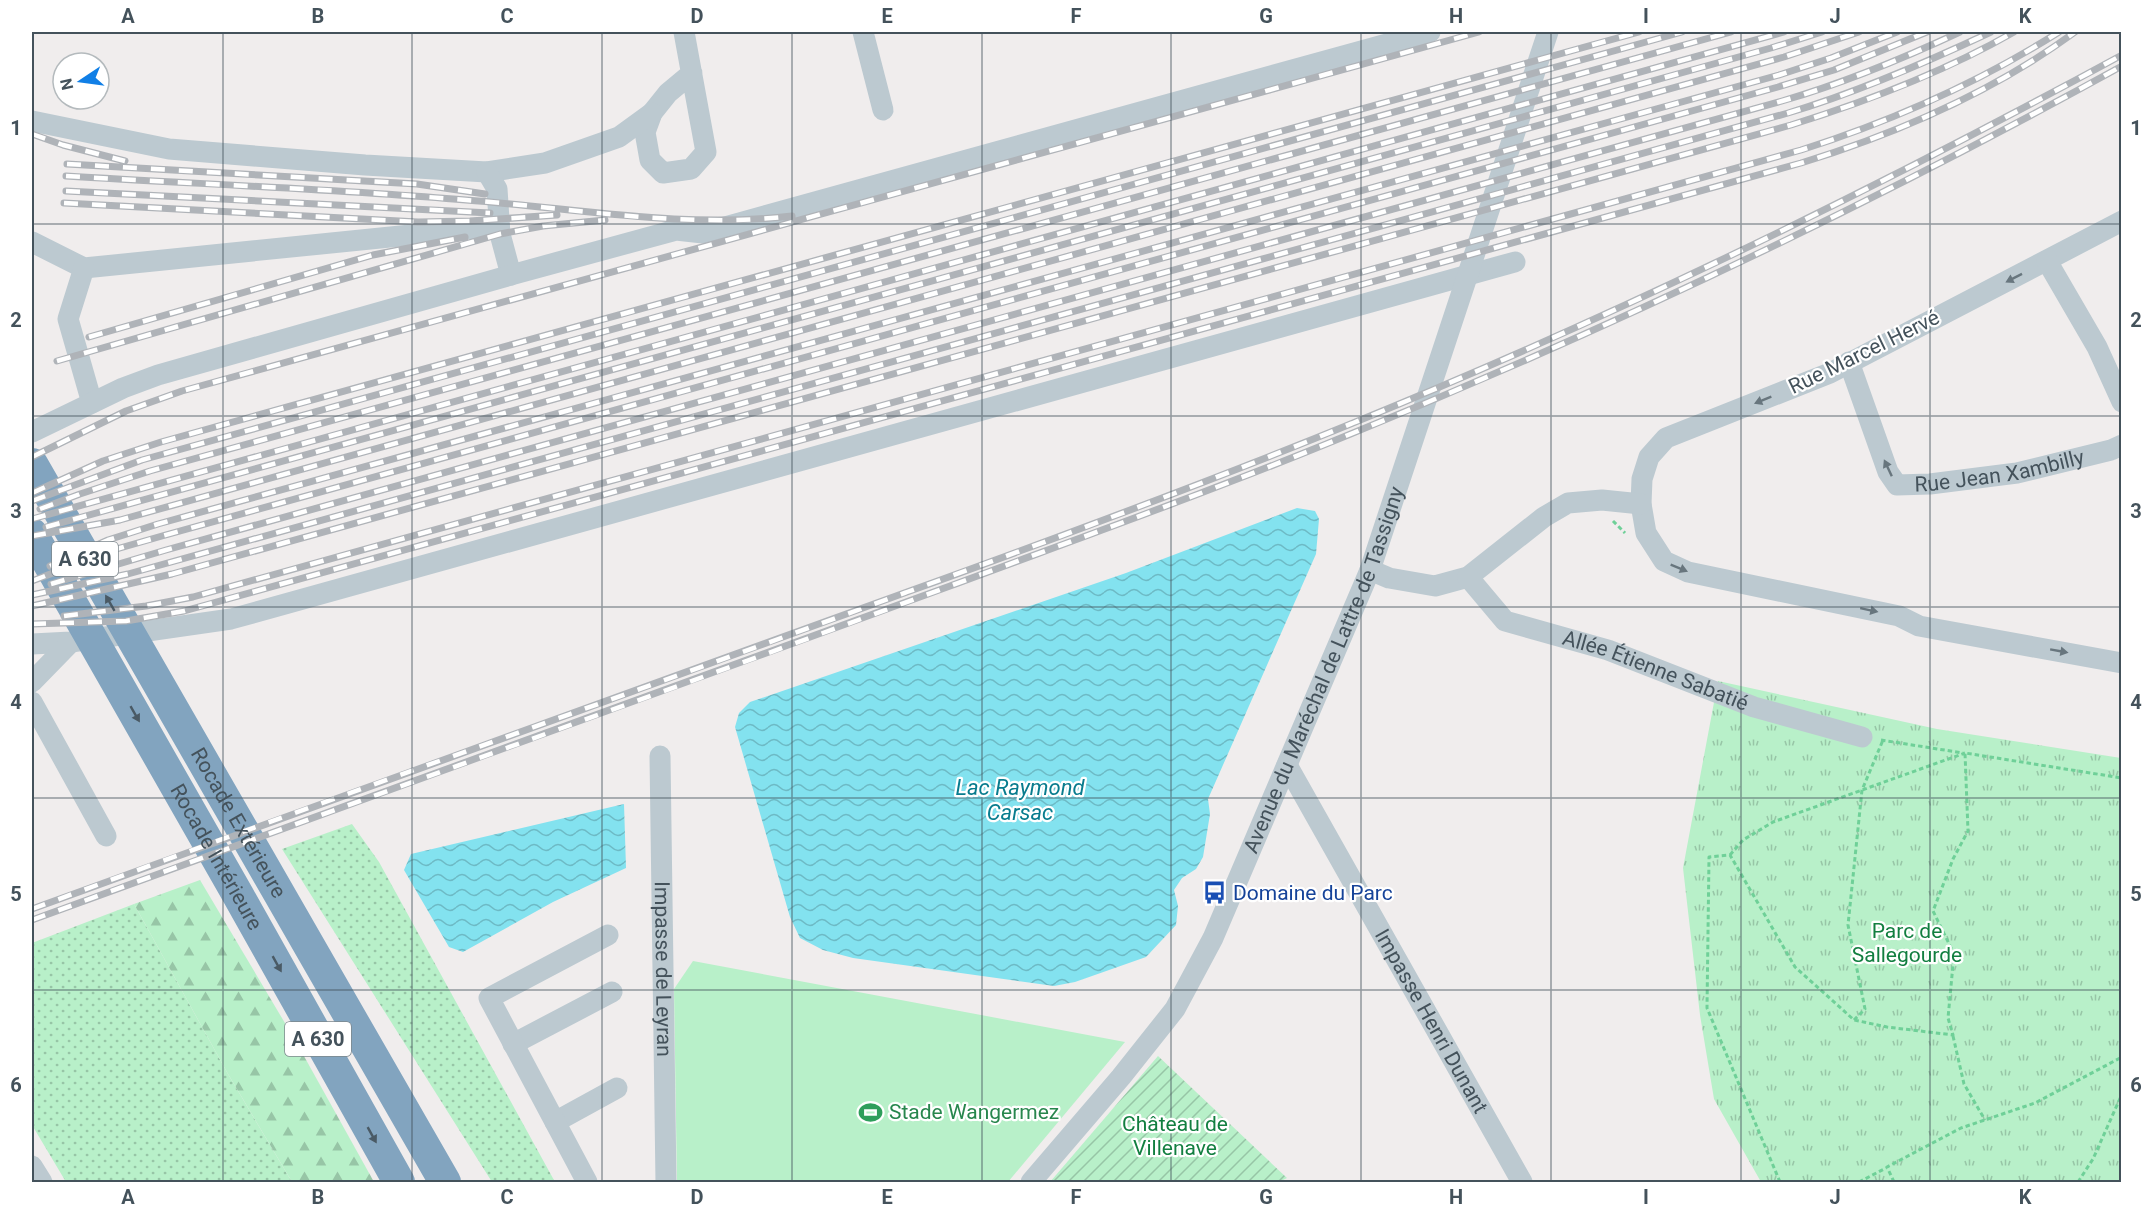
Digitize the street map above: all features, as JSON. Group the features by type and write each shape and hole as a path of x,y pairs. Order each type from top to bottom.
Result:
{"highway":[{"name":"Rocade Extérieure","path":"32,464 445,1182"},
{"name":"Rocade Intérieure","path":"32,534 399,1182"}],"street":[{"path":"652,113 645,132 650,160 663,173 691,169 706,152 684,32"},
{"path":"863,32 883,110"},
{"path":"32,432 123,388 180,368 676,230 703,233 1430,32"},
{"name":"Avenue du Maréchal de Lattre de Tassigny","path":"1031,1182 1174,1009 1213,938 1370,570 1548,32"},
{"path":"32,120 169,149 365,165 487,172 545,163 620,137 652,113 668,93 692,73"},
{"path":"487,172 497,189 499,226 511,275"},
{"name":"Rue Marcel Hervé","path":"2121,221 1830,373 1666,438 1649,457 1642,478 1641,504 1647,533 1664,561 1688,572 1899,616 1919,626 2121,663"},
{"path":"32,242 84,268 499,226"},
{"path":"2048,261 2097,347 2121,402"},
{"path":"32,644 70,642 231,619 1515,262"},
{"path":"84,268 68,319 92,403"},
{"name":"Rue Jean Xambilly","path":"1849,362 1888,472 1897,485 1930,484 2017,473 2112,450 2121,445"},
{"path":"1370,570 1389,578 1435,586 1468,577 1544,517 1568,503 1602,500 1641,504"},
{"name":"Allée Étienne Sabatié","path":"1468,577 1505,621 1608,650 1754,706 1862,737"},
{"path":"32,682 70,642"},
{"path":"32,702 106,836"},
{"name":"Impasse de Leyran","path":"660,756 666,1182"},
{"name":"Impasse Henri Dunant","path":"1287,765 1522,1182"},
{"path":"587,1182 489,998 608,935"},
{"path":"513,1044 612,992"},
{"path":"555,1122 617,1088"},
{"path":"32,1166 42,1182"}],"path":[{"path":"1862,737 2121,778"},
{"path":"1854,1020 1865,1009 1848,925 1862,790 1883,740"},
{"path":"1780,1182 1707,1008 1709,857 1730,855 1743,840 1773,822 1965,753"},
{"path":"1965,753 1968,831 1953,859 1933,911 1954,954 1948,1018 1964,1084 1985,1120"},
{"path":"1730,855 1795,967 1854,1020 1887,1027 1953,1035"},
{"path":"1859,1182 1961,1128 2035,1103 2121,1057"},
{"path":"2078,1182 2093,1159 2121,1094"},
{"path":"1887,1167 1894,1182"}],"green space":[{"name":"Parc de Sallegourde","path":"1718,681 1937,729 2121,758 2121,1182 1761,1182 1714,1099 1700,1015 1683,868"},
{"path":"352,824 379,862 555,1182 492,1182 282,849"},
{"path":"200,880 295,1040 374,1182 292,1182 228,1074 134,904"},
{"path":"134,904 228,1074 292,1182 66,1182 32,1125 32,943"},
{"name":"Stade Wangermez","path":"693,961 1125,1042 1008,1182 677,1182 674,989"},
{"name":"Château de Villenave","path":"1158,1056 1287,1178 1279,1182 1050,1182"}],"water":[{"name":"Lac Raymond Carsac","path":"1297,508 1315,511 1319,519 1316,554 1208,799 1210,814 1203,857 1196,869 1182,878 1174,890 1178,906 1176,925 1146,957 1075,982 1054,986 853,958 823,950 800,938 790,917 735,727 739,713 750,702 1126,573"},
{"path":"624,804 626,868 553,902 463,952 449,947 404,870 411,854"}],"railway":[{"path":"32,457 126,411 182,391 1479,32"},
{"path":"32,493 103,461 161,442 1639,32"},
{"path":"32,501 142,460 1682,32"},
{"path":"40,509 150,471 1731,32"},
{"path":"32,519 1784,32"},
{"path":"46,527 1822,32"},
{"path":"32,536 120,520 1784,57 1859,32"},
{"path":"50,566 108,540 158,524 1779,75 1831,58 1897,32"},
{"path":"32,581 113,550 162,536 1778,87 1834,70 1927,32"},
{"path":"51,584 166,550 1782,101 1872,70 1960,32"},
{"path":"32,595 128,574 1788,113 1891,76 1991,32"},
{"path":"32,606 172,574 1791,125 1933,73 2014,32"},
{"path":"64,616 146,606 193,597 1801,150 1835,139 1934,99 1997,68 2059,32"},
{"path":"32,624 126,621 184,611 1801,163 1873,138 1944,109 2011,74 2075,32"},
{"path":"32,909 1019,551 1187,489 1353,423 1549,339 1742,250 1933,155 2122,55"},
{"path":"32,920 835,628 1203,492 1353,433 1549,350 1743,261 1934,166 2122,66"},
{"path":"32,134 63,145 125,161"},
{"path":"67,164 417,184 485,194"},
{"path":"66,176 416,196 670,219 711,220 792,216"},
{"path":"66,191 490,213"},
{"path":"64,203 418,222 557,215"},
{"path":"57,361 500,234 543,226 605,220"},
{"path":"89,337 373,255 465,237"}],"place":[{"name":"Domaine du Parc","path":"1215,893"},
{"name":"Stade Wangermez","path":"871,1112"}]}
